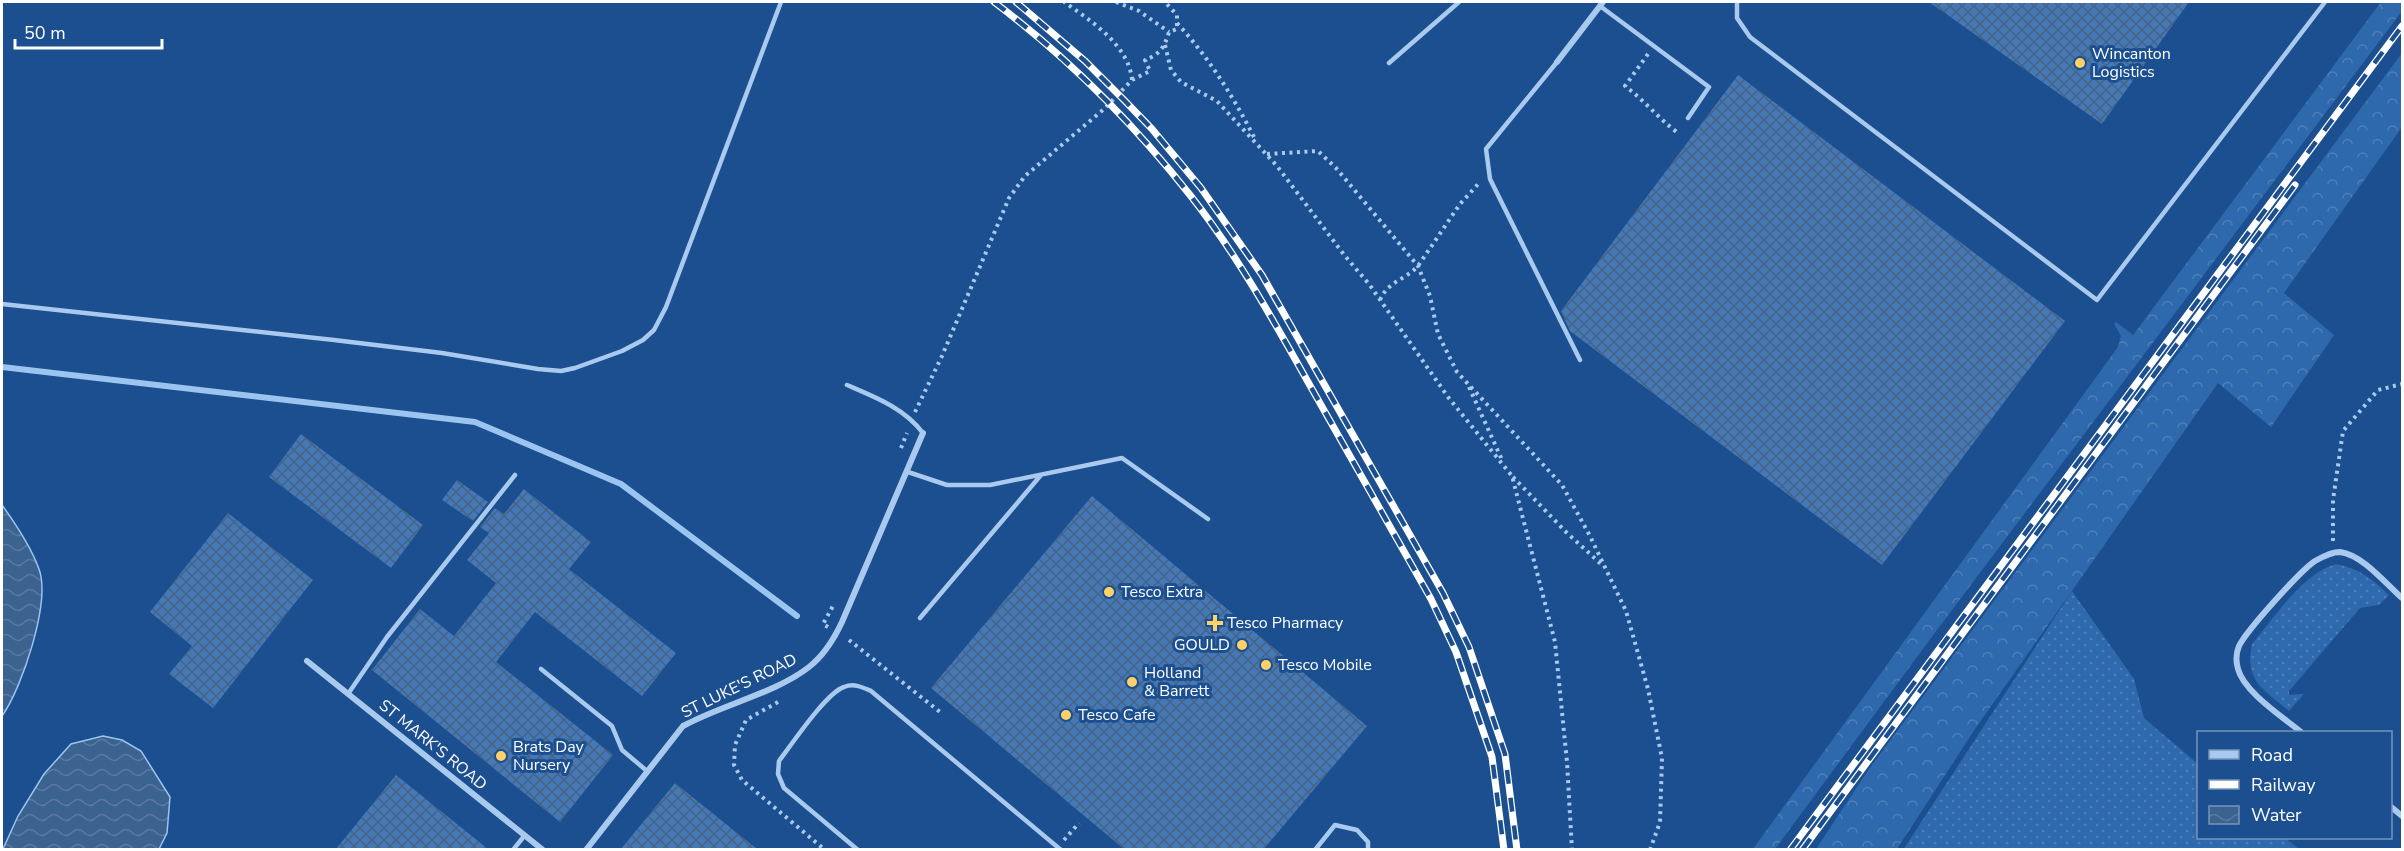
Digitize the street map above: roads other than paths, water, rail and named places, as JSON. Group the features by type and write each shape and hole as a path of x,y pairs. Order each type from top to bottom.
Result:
{"street":[{"path":"1557,62 1602,4"},
{"name":"ST LUKE'S ROAD","path":"586,849 683,726 771,688 810,667 837,632 923,433"},
{"path":"2300,731 2245,684 2236,660 2239,647 2249,632 2314,561 2339,552 2351,556 2382,578 2403,598"},
{"name":"ST MARK'S ROAD","path":"307,662 543,849"}],"lane":[{"path":"2,304 431,352 537,369 575,368 622,351 649,335 666,307 781,2"},
{"path":"1389,63 1459,2"},
{"path":"1737,2 1737,18 1750,38 2097,300 2325,2"},
{"path":"1602,4 1709,87 1688,118"},
{"path":"1557,62 1486,149 1490,179 1580,360"},
{"path":"846,385 889,404 912,419 923,433"},
{"path":"908,472 947,484 990,485 1122,458 1208,519"},
{"path":"348,694 387,637 515,475"},
{"path":"920,618 1041,475"},
{"path":"541,669 612,726 622,750 647,771"},
{"path":"858,849 784,788 778,774 779,761 830,696 844,687 857,685 871,691 1059,848"},
{"path":"1315,849 1335,825 1357,830 1368,842 1368,849"},
{"path":"513,849 525,835"}],"water":[{"path":"2,505 32,552 42,584 38,623 26,666 2,716"},
{"path":"103,736 122,740 141,751 170,797 167,833 159,849 3,849 18,816 44,774 71,744"}],"waterway":[{"path":"2,367 475,422 621,484 797,616"}],"railway":[{"path":"994,2 1073,68 1146,142 1207,217 1253,286 1431,599 1456,652 1492,757 1504,850"},
{"path":"1016,2 1085,61 1152,129 1201,188 1262,275 1443,593 1469,647 1505,754 1517,850"},
{"path":"1790,850 2402,26"},
{"path":"1802,850 2295,185"}],"place":[{"name":"Wincanton Logistics","path":"2080,63"},
{"name":"Tesco Extra","path":"1109,592"},
{"name":"Tesco Pharmacy","path":"1215,623"},
{"name":"GOULD","path":"1242,645"},
{"name":"Tesco Mobile","path":"1266,665"},
{"name":"Holland & Barrett","path":"1132,682"},
{"name":"Tesco Cafe","path":"1066,715"},
{"name":"Brats Day Nursery","path":"501,756"}]}
